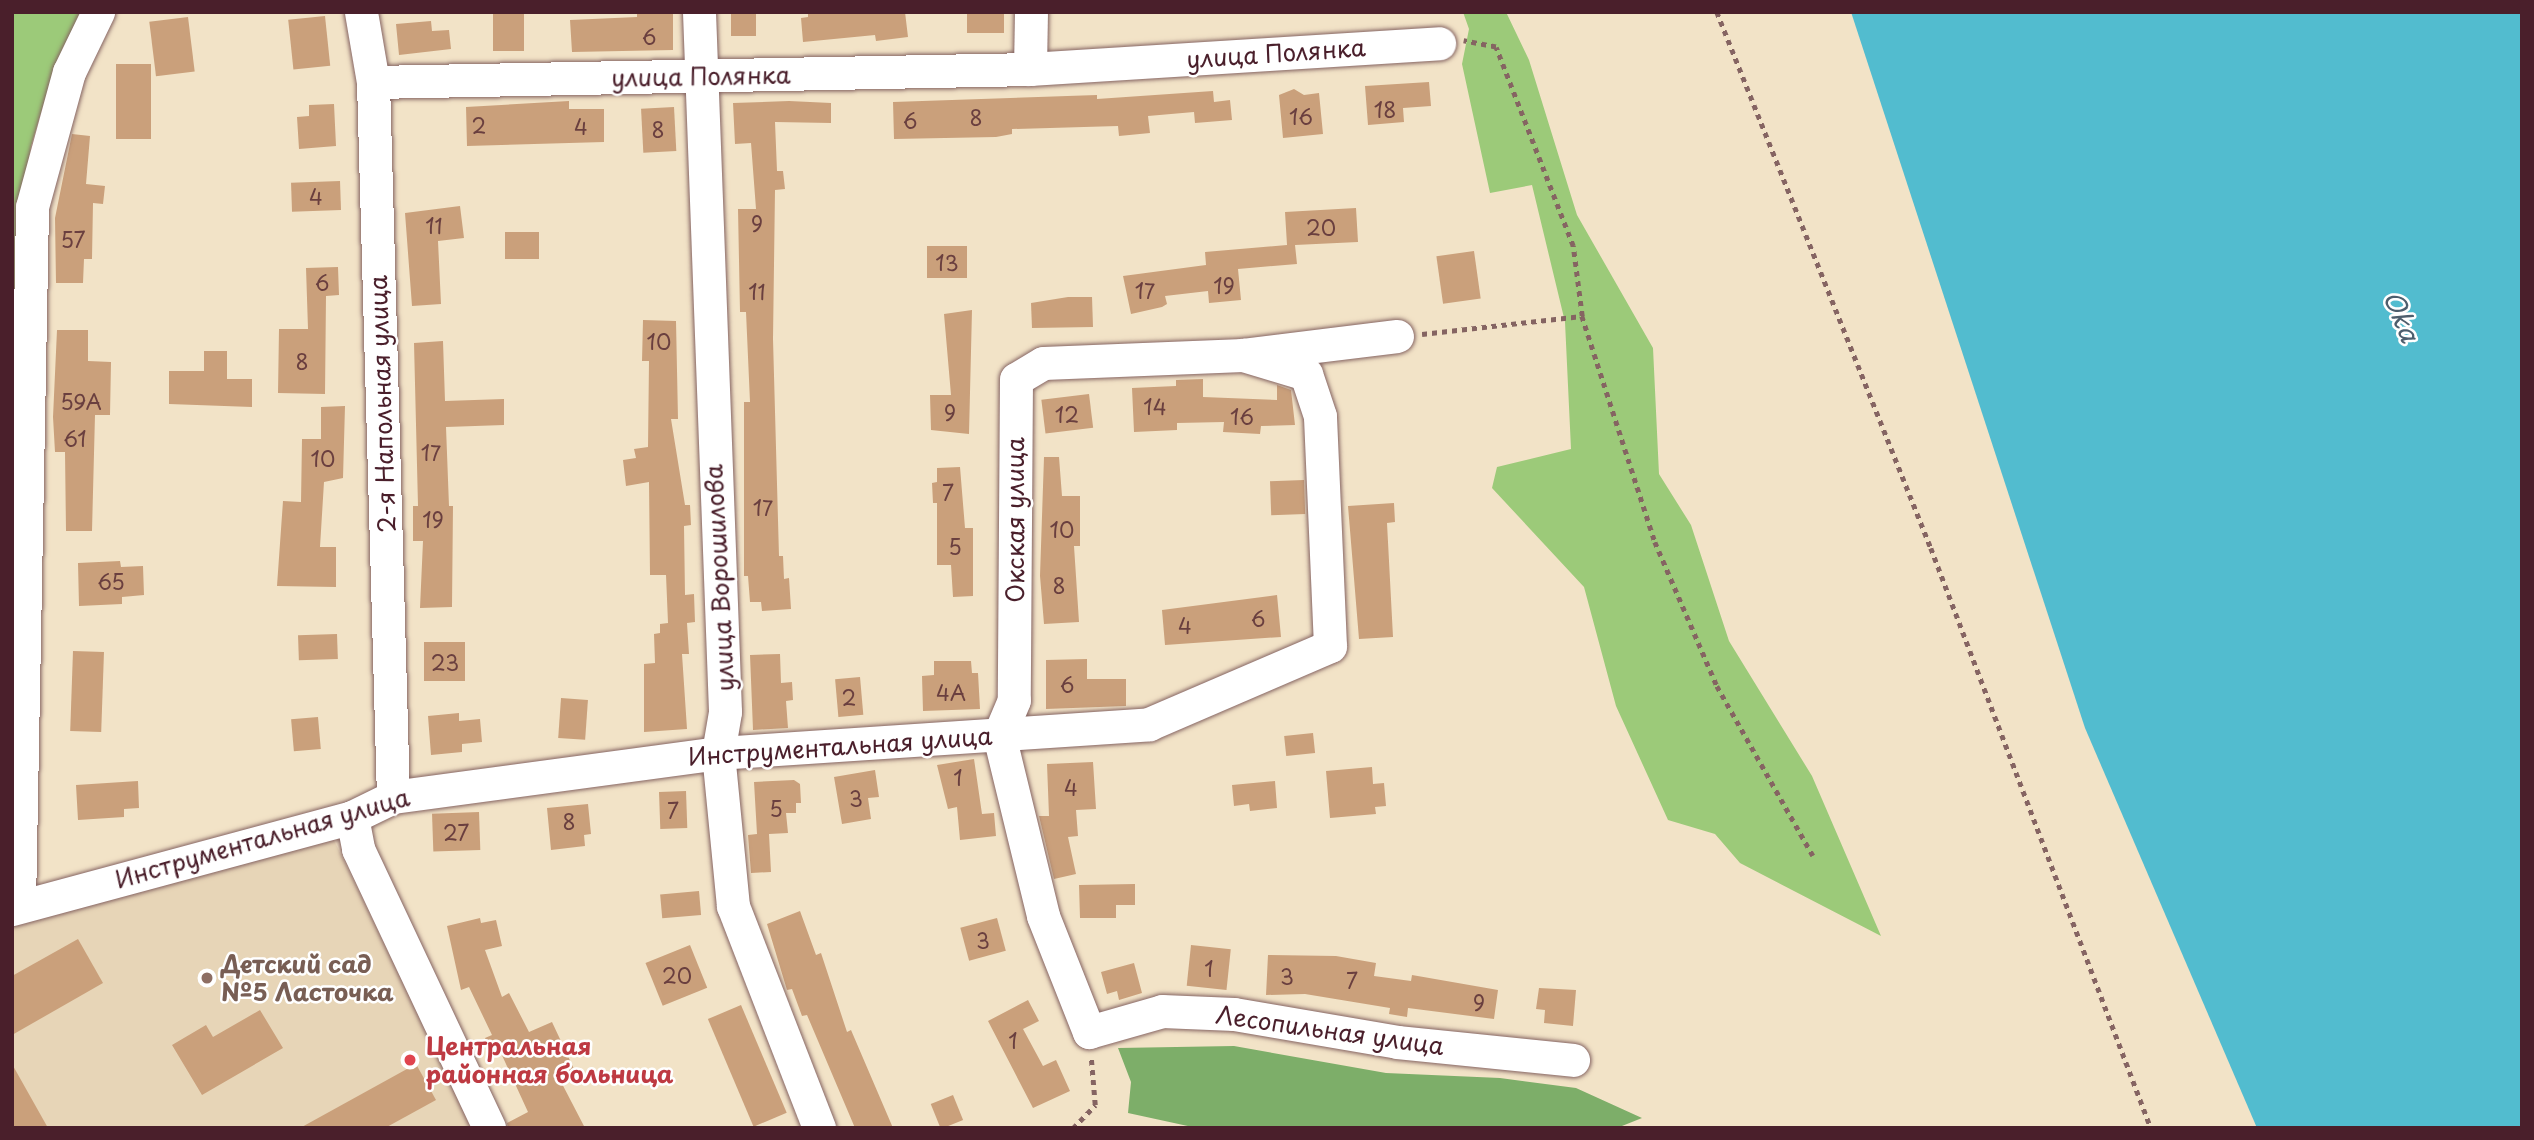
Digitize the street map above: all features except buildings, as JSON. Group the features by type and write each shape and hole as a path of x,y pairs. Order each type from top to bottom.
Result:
{"street":[{"path":"15,907 32,208 69,72 96,16 127,12"},
{"name":"2-я Напольная улица","path":"361,12 373,82 393,797"},
{"name":"улица Ворошилова","path":"699,12 699,76 725,712 718,753 733,906 818,1128"},
{"path":"1030,69 1031,12"},
{"name":"улица Полянка","path":"373,82 1030,69 1439,43"},
{"name":"Окская улица","path":"999,735 1014,700 1016,379 1043,363 1243,355 1397,336"},
{"name":"Инструментальная улица","path":"15,907 352,817 393,797 718,753 1149,724 1330,646 1320,416 1306,374 1243,355"},
{"path":"999,735 1043,916 1090,1032"},
{"path":"352,817 358,849 489,1128"},
{"name":"Лесопильная улица","path":"1090,1032 1162,1011 1234,1014 1397,1042 1573,1060"}],"path":[{"path":"1717,12 1931,548 2151,1128"},
{"path":"1439,43 1477,41 1496,47 1573,246 1581,316 1655,542 1717,686 1813,856"},
{"path":"1397,336 1581,316"},
{"path":"1073,1128 1094,1105 1090,1032"}],"shaded area":[{"name":"Детский сад №5 Ласточка","path":"329,830 473,1128 12,1128 12,923"}],"green space":[{"path":"12,12 87,12 53,73 31,146 21,209 12,570"},
{"path":"1463,12 1506,12 1529,60 1577,215 1653,348 1659,474 1691,525 1729,641 1812,776 1881,936 1740,863 1715,834 1668,820 1616,706 1584,587 1492,488 1497,467 1571,449 1565,322 1532,185 1490,193 1462,64 1469,29"},
{"path":"1234,1046 1386,1073 1500,1078 1576,1088 1642,1118 1617,1128 1197,1128 1128,1113 1131,1082 1118,1048"}],"water":[{"name":"Oka","path":"1851,12 2522,12 2522,1128 2257,1128 2085,728"}],"place":[{"name":"Детский сад №5 Ласточка","path":"207,978"},
{"name":"Центральная районная больница","path":"410,1060"}]}
